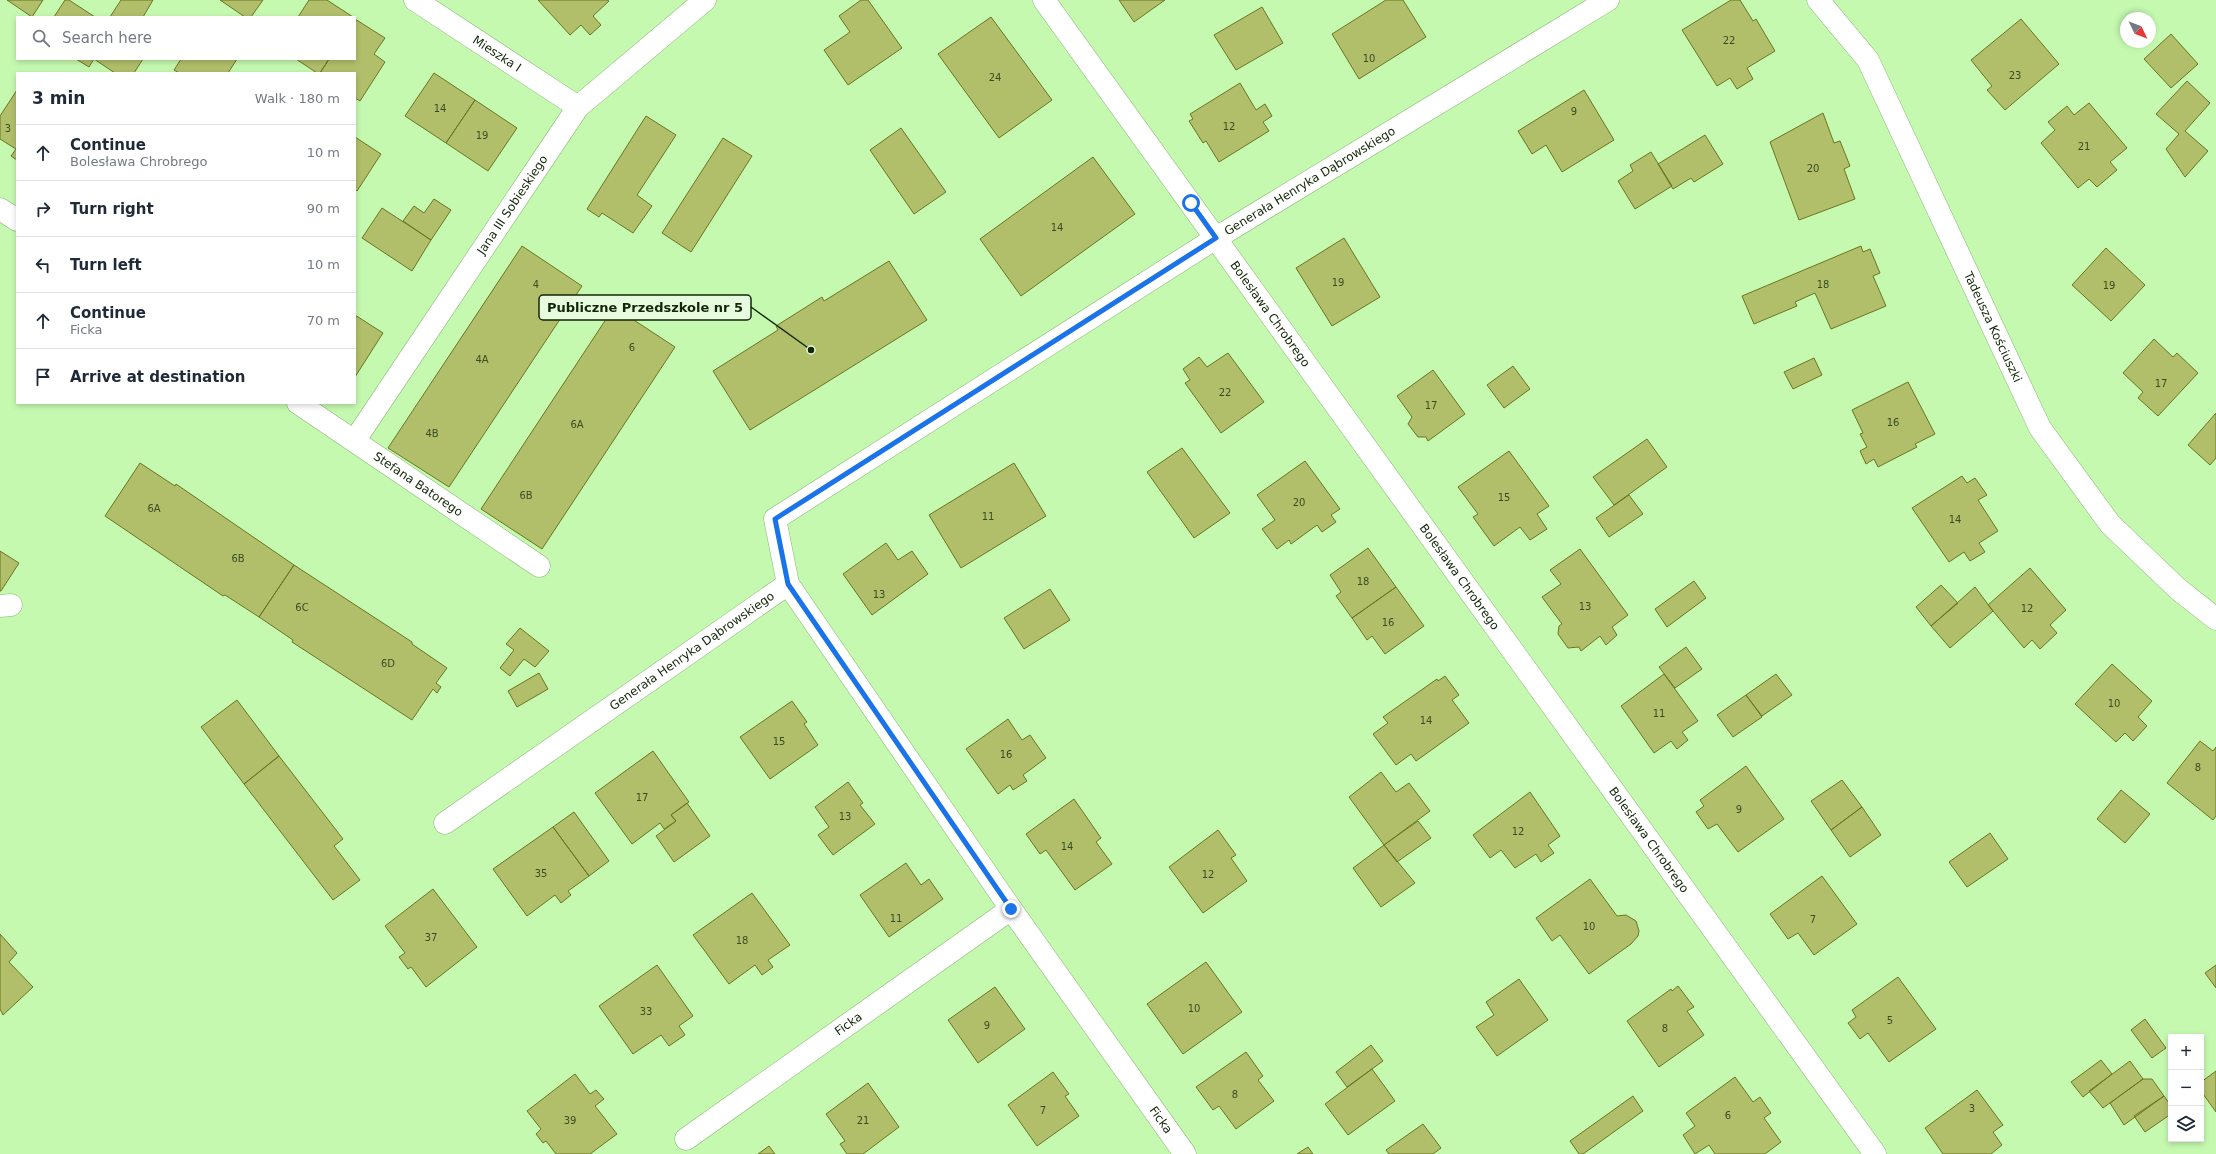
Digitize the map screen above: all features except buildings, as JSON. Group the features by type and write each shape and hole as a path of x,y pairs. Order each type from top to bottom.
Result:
{"street":[{"name":"Mieszka I","path":"415,0 578,107"},
{"name":"Jana III Sobieskiego","path":"355,440 578,107 705,0"},
{"name":"Bolesława Chrobrego","path":"1044,0 1875,1154"},
{"name":"Generała Henryka Dąbrowskiego","path":"445,823 788,584 775,519 1216,238 1608,0"},
{"name":"Tadeusza Kościuszki","path":"1818,0 1868,60 2040,428 2110,524 2178,589 2216,619"},
{"path":"0,209 16,219"},
{"name":"Stefana Batorego","path":"300,404 355,440 539,566"},
{"name":"Ficka","path":"788,584 1011,909 1185,1154"},
{"name":"Ficka","path":"686,1140 1011,909"}],"place":[{"name":"Publiczne Przedszkole nr 5","path":"811,350"}],"route":[{"path":"1011,909 788,584 775,519 1216,238 1191,203"}]}
